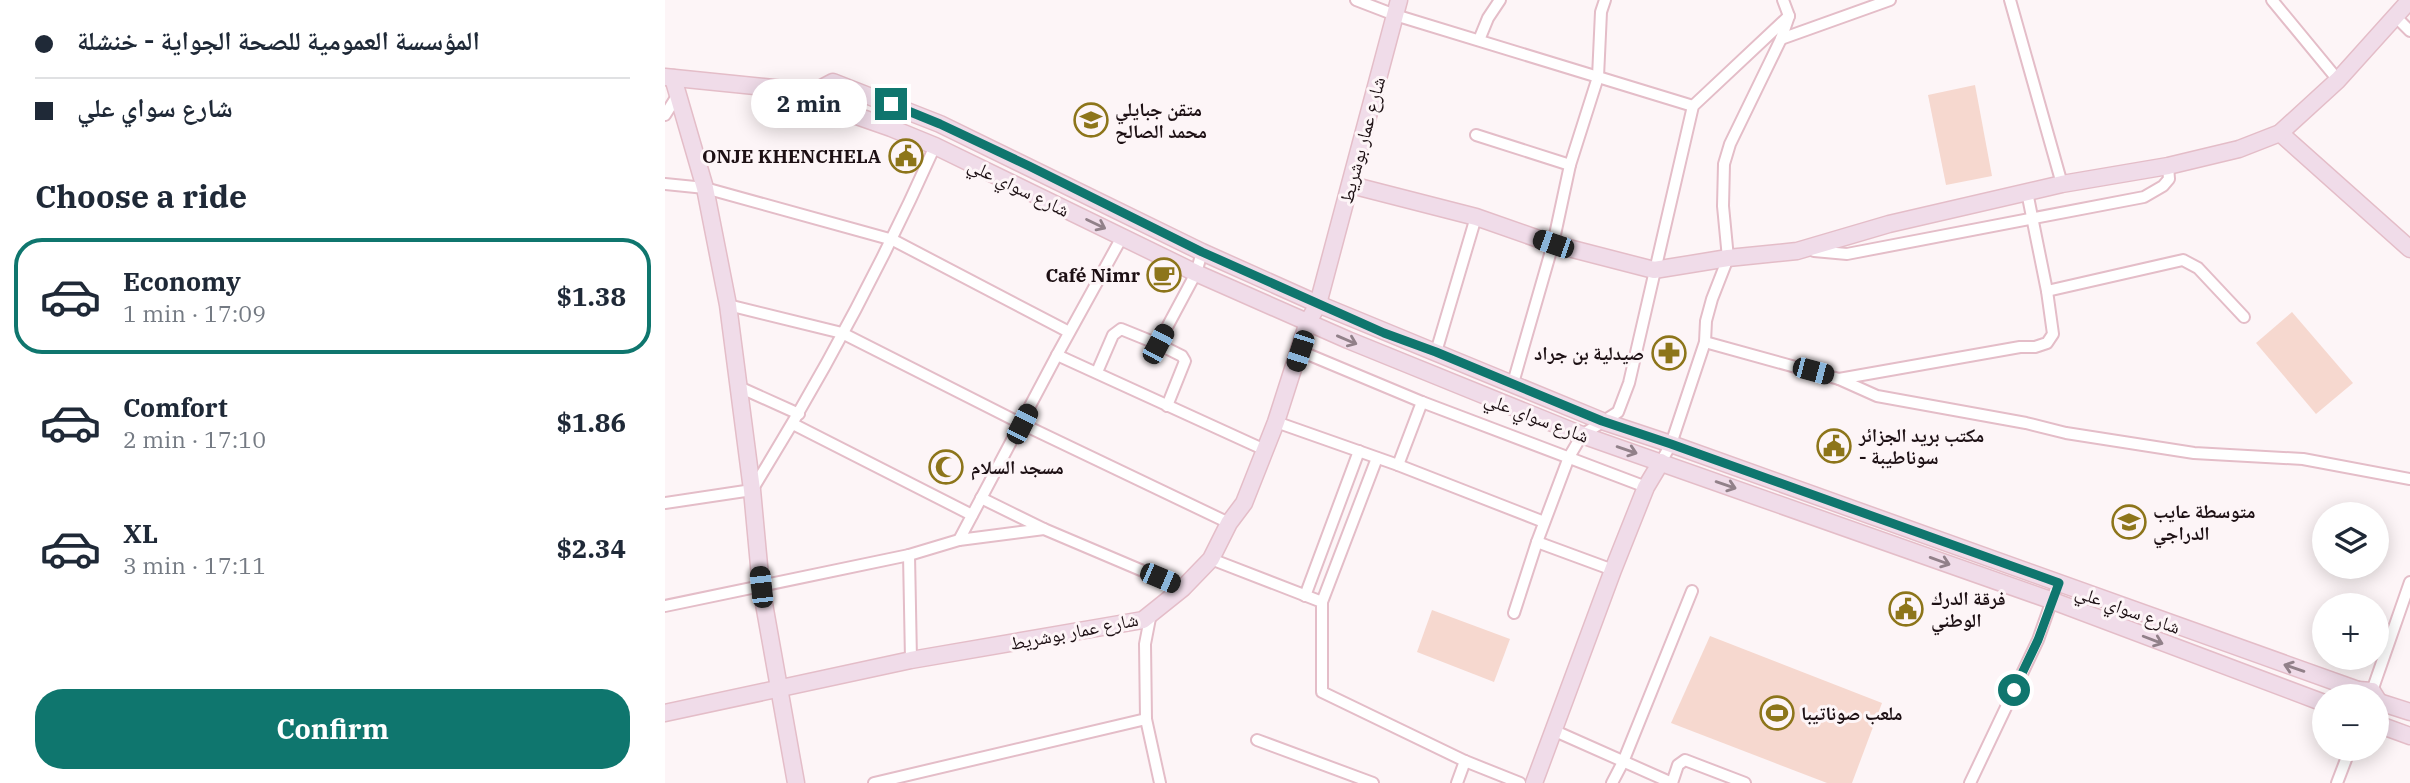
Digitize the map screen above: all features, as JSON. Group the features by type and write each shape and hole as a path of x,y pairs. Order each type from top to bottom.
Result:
{"main road":[{"path":"1351,185 1476,217 1553,244 1654,270 1728,258 1797,251 1889,224 2027,192 2168,166 2239,149 2280,133 2338,80 2410,0"},
{"name":"شارع عمار بوشريط","path":"665,713 911,660 1143,620 1184,588 1210,559 1229,523 1244,503 1276,422 1308,322 1318,304 1397,7"},
{"path":"669,77 705,188 728,305 752,489 761,587 796,783"},
{"name":"شارع سواي علي","path":"669,77 814,92 833,82 940,124 1202,252 1318,304 1602,421 2059,583 2327,684"},
{"name":"شارع سواي علي","path":"814,92 828,106 935,146 1196,273 1582,435 2053,601 2312,698"},
{"path":"2280,133 2410,249"},
{"path":"1534,783 1613,570 1646,487 1661,462"},
{"path":"1815,516 1822,499"},
{"name":"شارع سواي علي","path":"2389,706 2410,712"},
{"path":"2389,728 2410,736"}],"street":[{"path":"1356,0 1397,7 1479,40 1693,106"},
{"path":"1479,40 1487,18 1500,0"},
{"path":"1513,383 1553,244 1570,165 1598,77 1601,12 1605,0"},
{"path":"1661,462 1671,444 1705,342 1706,321 1712,299 1728,258 1723,206 1724,164 1730,144 1789,16 1783,0"},
{"path":"1780,39 1890,0"},
{"path":"2010,0 2062,184"},
{"path":"2272,0 2338,80"},
{"path":"1514,613 1569,457 1582,435 1618,412 1629,383 1693,106 1789,16"},
{"path":"2395,16 2410,31"},
{"path":"665,115 677,96"},
{"path":"1476,135 1570,165"},
{"path":"665,503 752,489 796,419 893,240 935,146"},
{"path":"1797,251 1847,254 2144,197 2169,180 2168,166"},
{"path":"665,184 705,188 893,240 1069,332"},
{"path":"1839,379 2047,343 2053,334 2027,192"},
{"path":"1436,352 1476,217"},
{"path":"959,540 1122,237"},
{"path":"1158,344 1196,273 1202,252"},
{"path":"2047,291 2183,260 2198,268 2244,317"},
{"path":"728,305 842,334 1229,523"},
{"path":"1097,372 1113,335 1121,329 1158,344 1182,356 1185,361 1167,406"},
{"path":"1705,342 1839,379 1877,396 2026,423 2066,433 2194,453 2303,459 2410,479"},
{"path":"1300,351 1422,402 1646,487"},
{"path":"1057,355 1265,450"},
{"path":"740,387 972,514"},
{"path":"1398,466 1422,402"},
{"path":"1276,422 1544,523"},
{"path":"1305,596 1359,452"},
{"path":"1377,458 1322,602 1322,692 1465,761 1520,783"},
{"path":"981,498 1044,529 1184,588"},
{"path":"665,606 909,555 959,540 1044,529"},
{"path":"1537,542 1613,570"},
{"path":"909,555 911,660"},
{"path":"1210,559 1322,602"},
{"path":"2373,684 2410,582"},
{"path":"1970,783 2038,640 2059,583"},
{"path":"1612,783 1692,591"},
{"path":"1151,613 1145,644 1146,719 1160,783"},
{"path":"874,783 1146,719"},
{"path":"1555,731 1672,783 1678,765 1685,760 1745,783"},
{"path":"1257,740 1373,783"},
{"path":"1457,783 1465,761"},
{"path":"2337,783 2345,761"}],"shaded area":[{"path":"1975,85 1992,176 1946,185 1928,95"},
{"path":"2292,312 2353,383 2316,414 2256,343"},
{"path":"1432,610 1510,639 1494,682 1417,652"},
{"name":"ملعب صوناتيبا","path":"1710,636 1882,703 1852,783 1827,783 1671,723"}],"place":[{"name":"متقن جبايلي محمد الصالح","path":"1091,120"},
{"name":"ONJE KHENCHELA","path":"906,156"},
{"name":"Café Nimr","path":"1164,275"},
{"name":"صيدلية بن جراد","path":"1669,353"},
{"name":"مكتب بريد الجزائر - سوناطيبة","path":"1834,446"},
{"name":"مسجد السلام","path":"946,467"},
{"name":"متوسطة عايب الدراجي","path":"2129,522"},
{"name":"فرقة الدرك الوطني","path":"1906,609"},
{"name":"ملعب صوناتيبا","path":"1777,713"}],"route":[{"path":"891,104 1029,166 1202,252 1384,333 1602,421 2059,583 2038,640 2014,690"}]}
